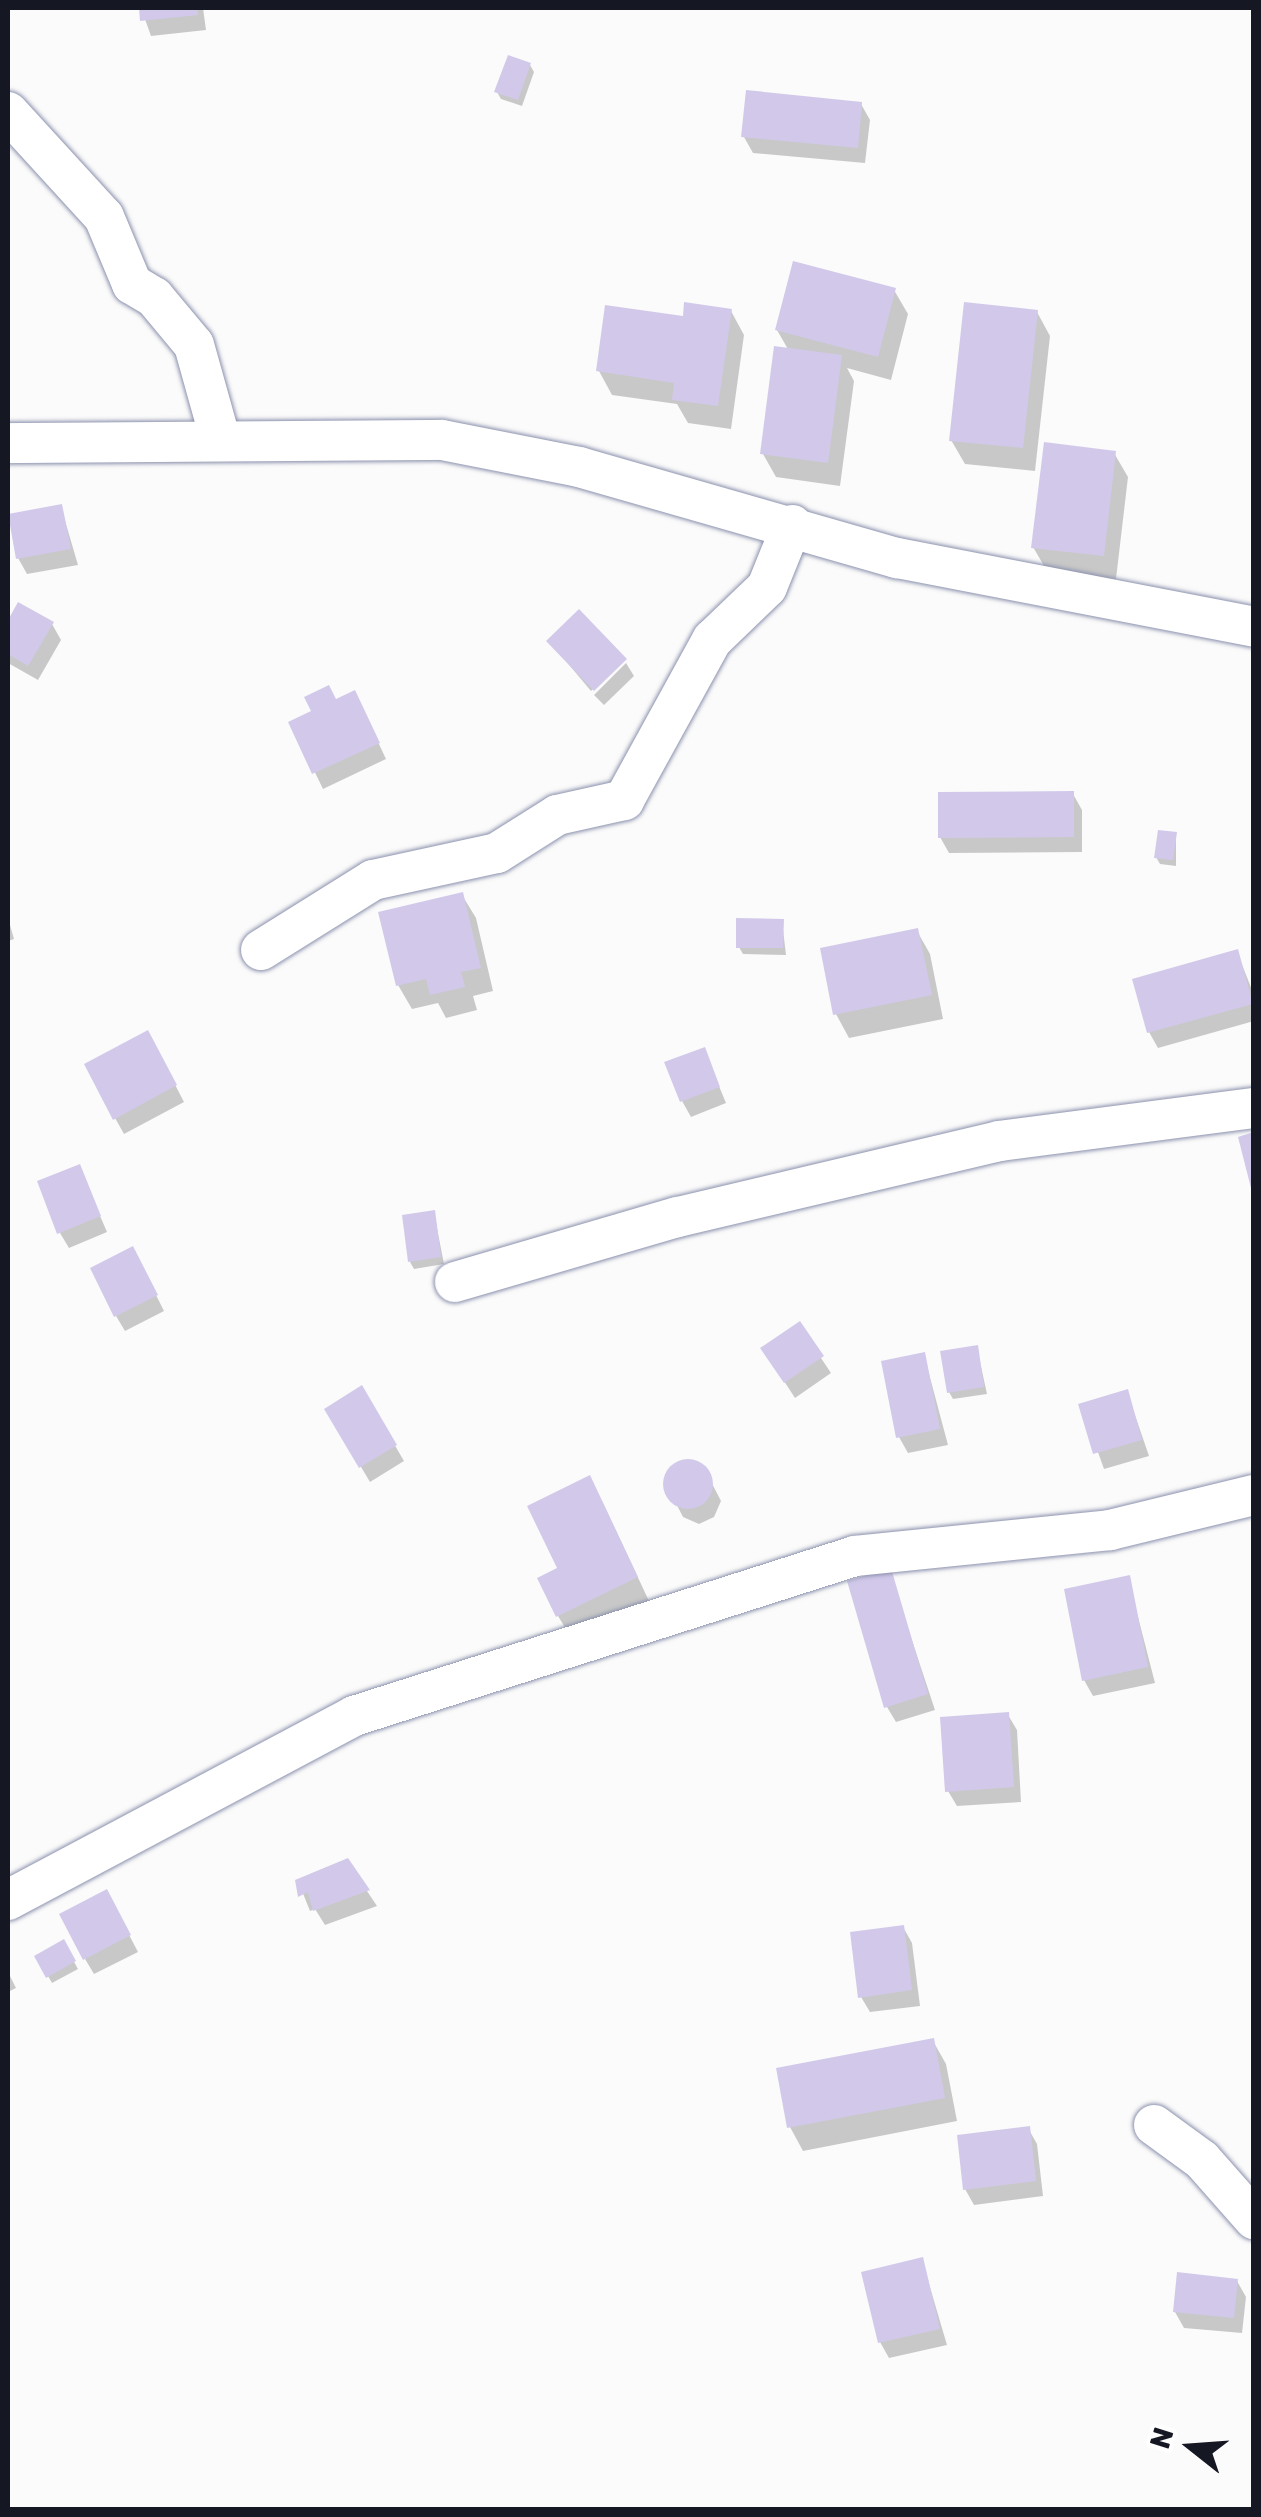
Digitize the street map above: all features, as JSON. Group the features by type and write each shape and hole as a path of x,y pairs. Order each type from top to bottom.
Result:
{"street":[{"path":"8,112 104,217 132,284 154,297 194,345 220,438"},
{"path":"8,443 220,438 442,440 579,466 1034,589 1152,603 1254,628"},
{"path":"261,950 373,880 497,853 558,815 624,800 712,640 768,587 792,525"},
{"path":"455,1282 678,1217 999,1141 1254,1108"},
{"path":"8,1900 354,1716 855,1556 1110,1530 1254,1495"},
{"path":"1154,2125 1202,2160 1254,2219"}],"building":[{"path":"139,8 197,8 198,15 140,21"},
{"path":"508,55 531,63 518,100 494,92"},
{"path":"746,90 862,102 858,148 741,137"},
{"path":"793,261 896,288 878,357 775,330"},
{"path":"684,302 732,309 718,406 672,400 674,383 596,371 605,305 683,316"},
{"path":"964,302 1038,310 1023,448 949,441"},
{"path":"774,346 842,355 828,463 760,454"},
{"path":"1044,442 1116,451 1104,556 1031,548"},
{"path":"62,504 71,549 16,559 8,514"},
{"path":"18,602 54,622 28,666 8,654 8,620"},
{"path":"579,609 627,659 594,691 546,641"},
{"path":"329,685 336,699 355,690 380,743 312,774 288,722 311,711 304,697"},
{"path":"1074,791 1074,837 938,838 938,792"},
{"path":"1158,830 1177,832 1173,860 1154,858"},
{"path":"463,892 481,968 461,972 465,987 430,995 426,979 396,986 378,912"},
{"path":"736,918 784,919 783,948 736,948"},
{"path":"918,928 932,995 833,1015 820,948"},
{"path":"1238,949 1253,1004 1147,1033 1132,979"},
{"path":"148,1030 177,1085 113,1120 84,1064"},
{"path":"705,1047 720,1087 680,1102 664,1062"},
{"path":"1254,1132 1254,1192 1252,1192 1238,1137"},
{"path":"80,1164 101,1216 57,1234 37,1181"},
{"path":"435,1210 441,1257 408,1262 402,1215"},
{"path":"133,1246 158,1295 114,1317 90,1268"},
{"path":"800,1321 824,1356 784,1383 760,1348"},
{"path":"978,1345 984,1387 947,1393 940,1351"},
{"path":"925,1352 940,1429 896,1438 881,1361"},
{"path":"362,1385 397,1445 359,1468 324,1409"},
{"path":"1128,1389 1142,1440 1093,1454 1078,1404"},
{"path":"688,1459 706,1466 713,1484 706,1502 688,1509 670,1502 663,1484 670,1466"},
{"path":"590,1475 638,1577 556,1617 537,1578 557,1568 527,1506"},
{"path":"891,1568 928,1694 884,1708 847,1581"},
{"path":"1130,1575 1148,1667 1082,1681 1064,1589"},
{"path":"1009,1712 1014,1787 945,1792 940,1717"},
{"path":"348,1858 370,1890 313,1911 308,1892 298,1897 295,1880"},
{"path":"107,1889 131,1935 83,1960 59,1914"},
{"path":"904,1925 912,1990 858,1998 850,1932"},
{"path":"64,1939 76,1961 46,1978 34,1956"},
{"path":"934,2038 945,2098 787,2128 776,2068"},
{"path":"1030,2126 1036,2181 963,2190 957,2135"},
{"path":"923,2257 940,2329 878,2343 861,2272"},
{"path":"1177,2272 1238,2279 1234,2318 1173,2312"}]}
